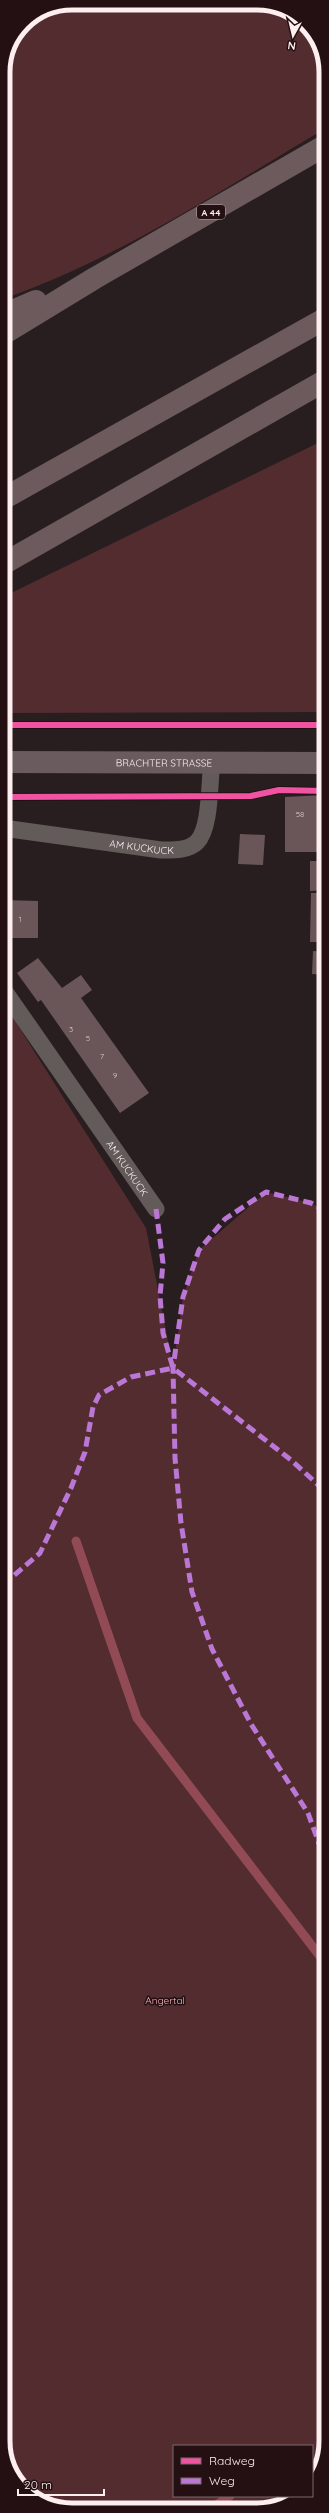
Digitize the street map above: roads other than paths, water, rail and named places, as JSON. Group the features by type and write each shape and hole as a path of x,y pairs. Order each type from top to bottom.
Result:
{"highway":[{"name":"A 44","path":"10,330 95,278 319,149"},
{"path":"10,312 95,278"},
{"path":"10,495 319,322"},
{"path":"10,560 319,384"}],"main road":[{"name":"BRACHTER STRASSE","path":"10,762 319,763"}],"lane":[{"name":"AM KUCKUCK","path":"10,829 161,850 181,850 196,843 205,826 212,762"},
{"name":"AM KUCKUCK","path":"10,999 156,1209"}],"waterway":[{"path":"76,1541 137,1718 319,1955"},
{"path":"219,2503 228,2497"}],"park label":[{"name":"Angertal","path":"165,2000"}]}
